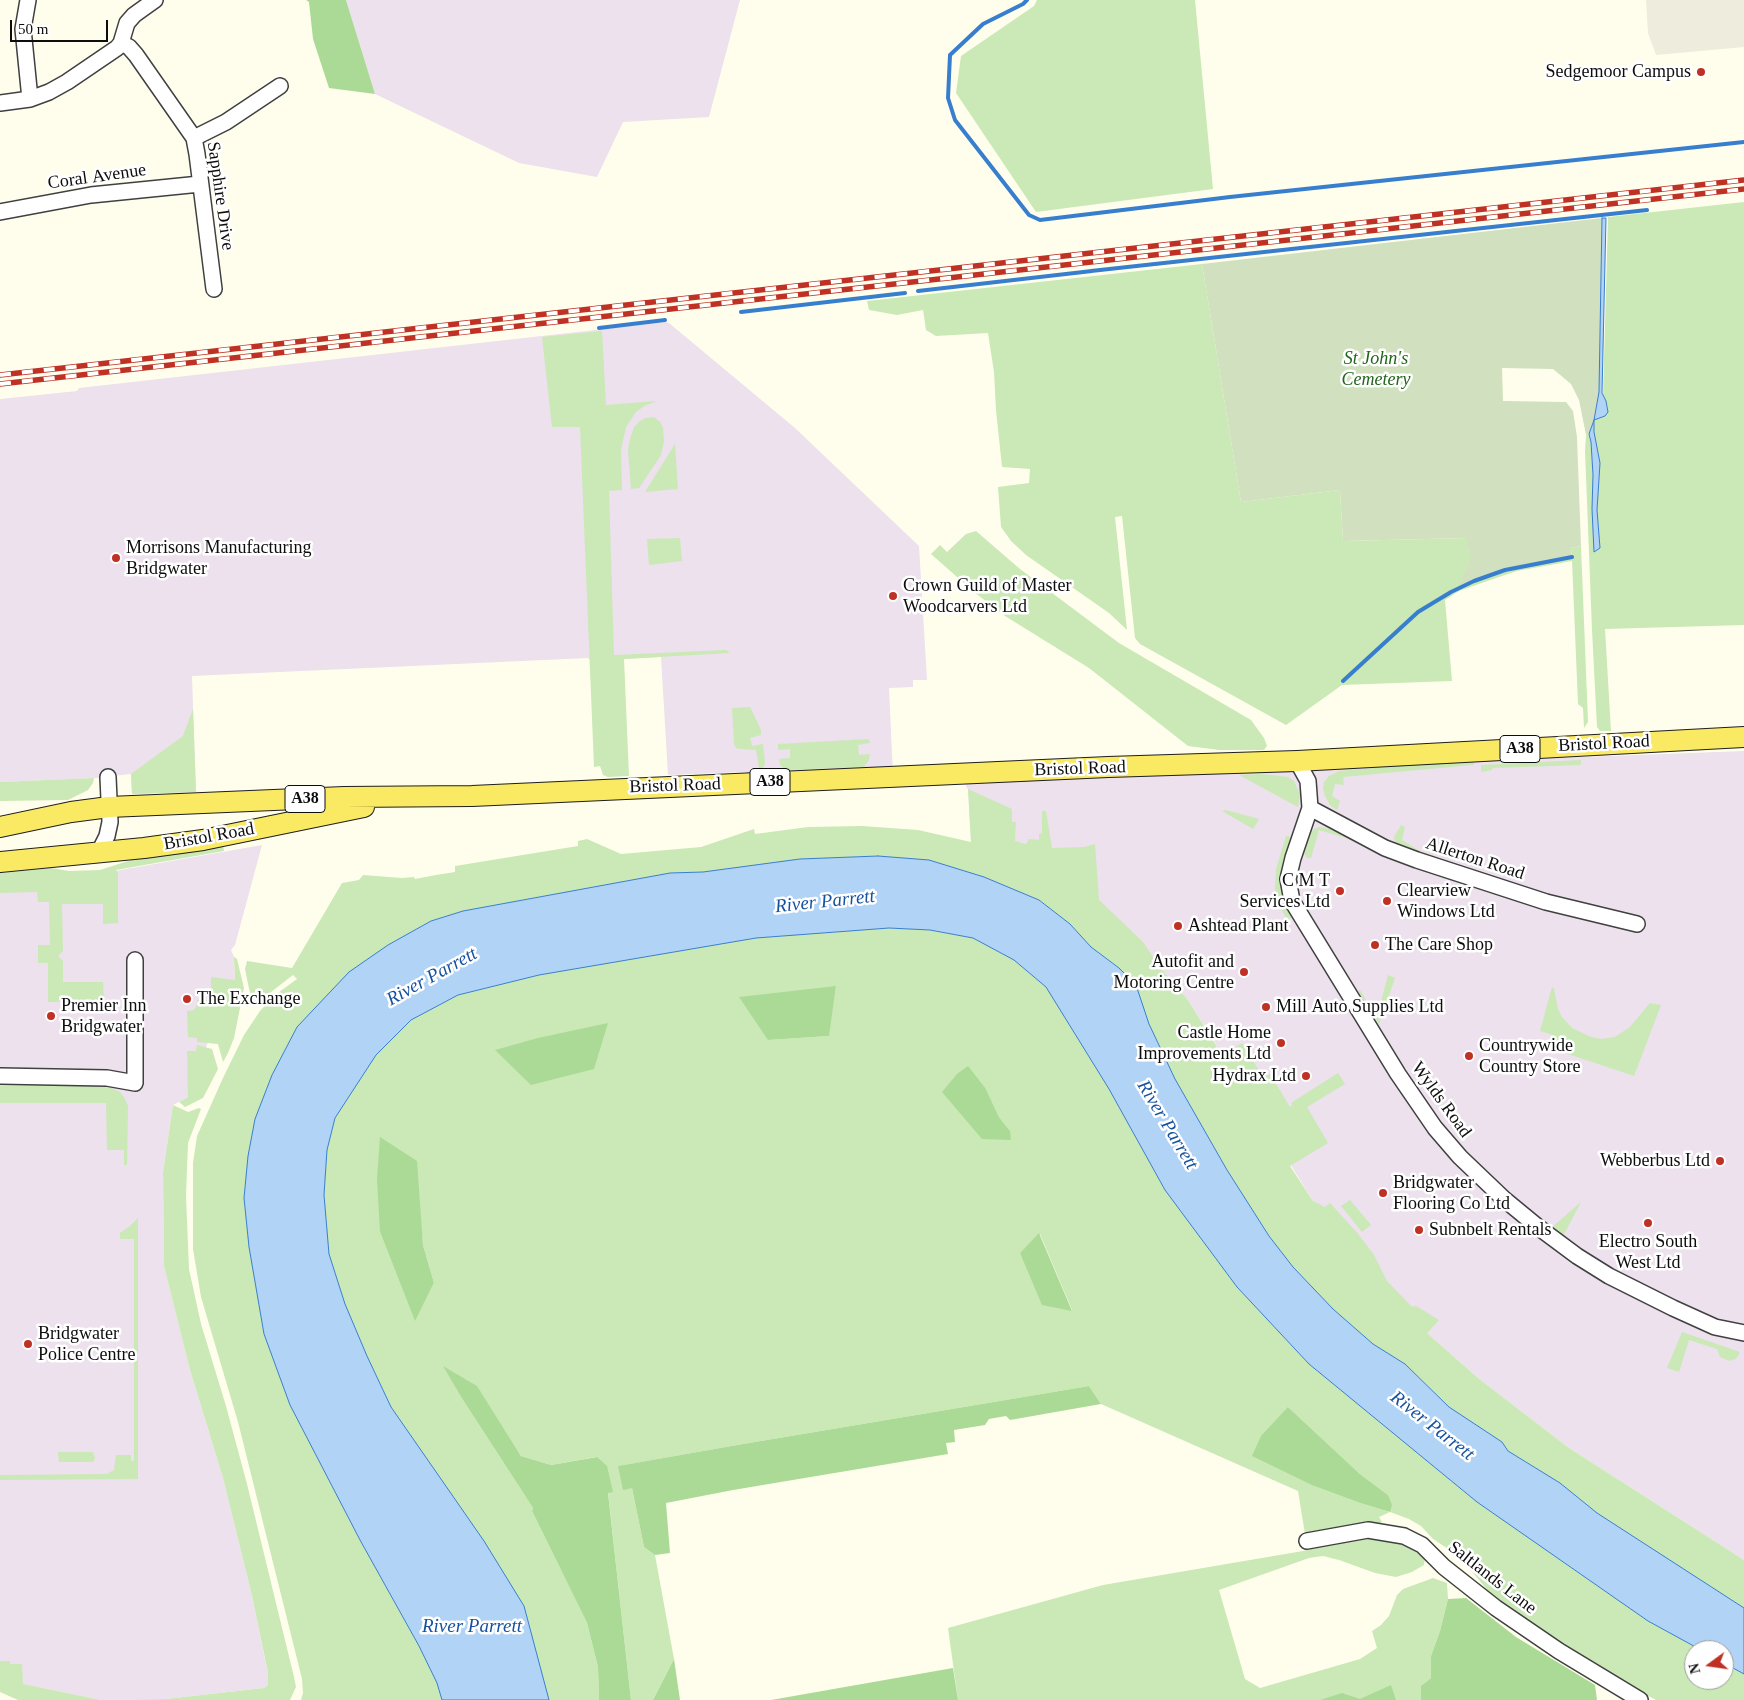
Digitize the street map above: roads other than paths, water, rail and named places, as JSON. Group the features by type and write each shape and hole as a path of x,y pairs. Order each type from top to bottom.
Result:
{"main road":[{"name":"Bristol Road","path":"0,827 71,812 109,807 344,797 472,796 1108,767 1297,761 1744,737"},
{"name":"Bristol Road","path":"0,862 202,840 415,797"}],"street":[{"path":"28,0 23,29 30,99"},
{"path":"0,103 30,99 49,92 67,82 117,48 121,43 127,23 134,15 155,0"},
{"name":"Sapphire Drive","path":"121,43 129,47 136,55 194,138 214,289"},
{"path":"194,138 226,122 280,86"},
{"name":"Coral Avenue","path":"0,212 91,195 200,184"},
{"name":"Wylds Road","path":"1297,761 1308,781 1310,808 1288,879 1292,902 1403,1081 1449,1145 1479,1177 1517,1210 1598,1270 1636,1291 1715,1327 1744,1333"},
{"path":"99,852 107,836 110,822 108,777"},
{"name":"Allerton Road","path":"1310,808 1386,848 1417,860 1546,902 1637,924"},
{"path":"0,1076 107,1078 135,1083 135,960"},
{"name":"Saltlands Lane","path":"1307,1541 1368,1530 1404,1536 1422,1545 1444,1567 1496,1608 1558,1651 1640,1700"}],"water":[{"path":"1602,218 1606,218 1602,393 1608,412 1605,416 1594,420 1599,392"},
{"path":"1594,420 1594,432 1600,463 1597,510 1600,548 1594,552 1593,475 1589,434"},
{"name":"River Parrett","path":"878,856 929,860 984,877 1039,900 1070,924 1091,947 1119,968 1136,985 1149,1024 1175,1079 1227,1170 1269,1236 1293,1267 1333,1309 1373,1344 1405,1364 1449,1407 1502,1442 1508,1451 1560,1483 1597,1513 1744,1608 1744,1674 1734,1668 1734,1640 1684,1641 1648,1621 1477,1502 1309,1364 1237,1287 1165,1190 1109,1089 1046,987 1014,960 973,938 930,930 889,928 756,938 539,975 458,995 411,1020 376,1055 335,1118 327,1150 324,1195 329,1254 345,1304 391,1407 484,1541 524,1606 549,1700 442,1700 437,1683 419,1646 360,1540 290,1405 264,1334 249,1247 244,1198 248,1156 255,1119 272,1075 297,1027 349,972 388,945 431,921 463,911 670,873 703,872 800,859"}],"waterway":[{"path":"1027,0 1023,4 983,24 950,55 948,98 955,120 1029,215 1040,220 1230,197 1744,142"},
{"path":"1091,271 1647,210"},
{"path":"918,291 1092,271"},
{"path":"741,312 905,293"},
{"path":"599,328 665,320"},
{"path":"1343,681 1418,612 1451,592 1474,581 1505,570 1572,557"}],"railway":[{"path":"0,375 1744,180"},
{"path":"0,384 1744,189"}],"place":[{"name":"Sedgemoor Campus","path":"1701,72"},
{"name":"Morrisons Manufacturing Bridgwater","path":"116,558"},
{"name":"Crown Guild of Master Woodcarvers Ltd","path":"893,596"},
{"name":"C M T Services Ltd","path":"1340,891"},
{"name":"Clearview Windows Ltd","path":"1387,901"},
{"name":"Ashtead Plant","path":"1178,926"},
{"name":"The Care Shop","path":"1375,945"},
{"name":"Autofit and Motoring Centre","path":"1244,972"},
{"name":"The Exchange","path":"187,999"},
{"name":"Mill Auto Supplies Ltd","path":"1266,1007"},
{"name":"Premier Inn Bridgwater","path":"51,1016"},
{"name":"Castle Home Improvements Ltd","path":"1281,1043"},
{"name":"Countrywide Country Store","path":"1469,1056"},
{"name":"Hydrax Ltd","path":"1306,1076"},
{"name":"Webberbus Ltd","path":"1720,1161"},
{"name":"Bridgwater Flooring Co Ltd","path":"1383,1193"},
{"name":"Electro South West Ltd","path":"1648,1223"},
{"name":"Subnbelt Rentals","path":"1419,1230"},
{"name":"Bridgwater Police Centre","path":"28,1344"}],"park label":[{"name":"St John's Cemetery","path":"1376,369"}]}
